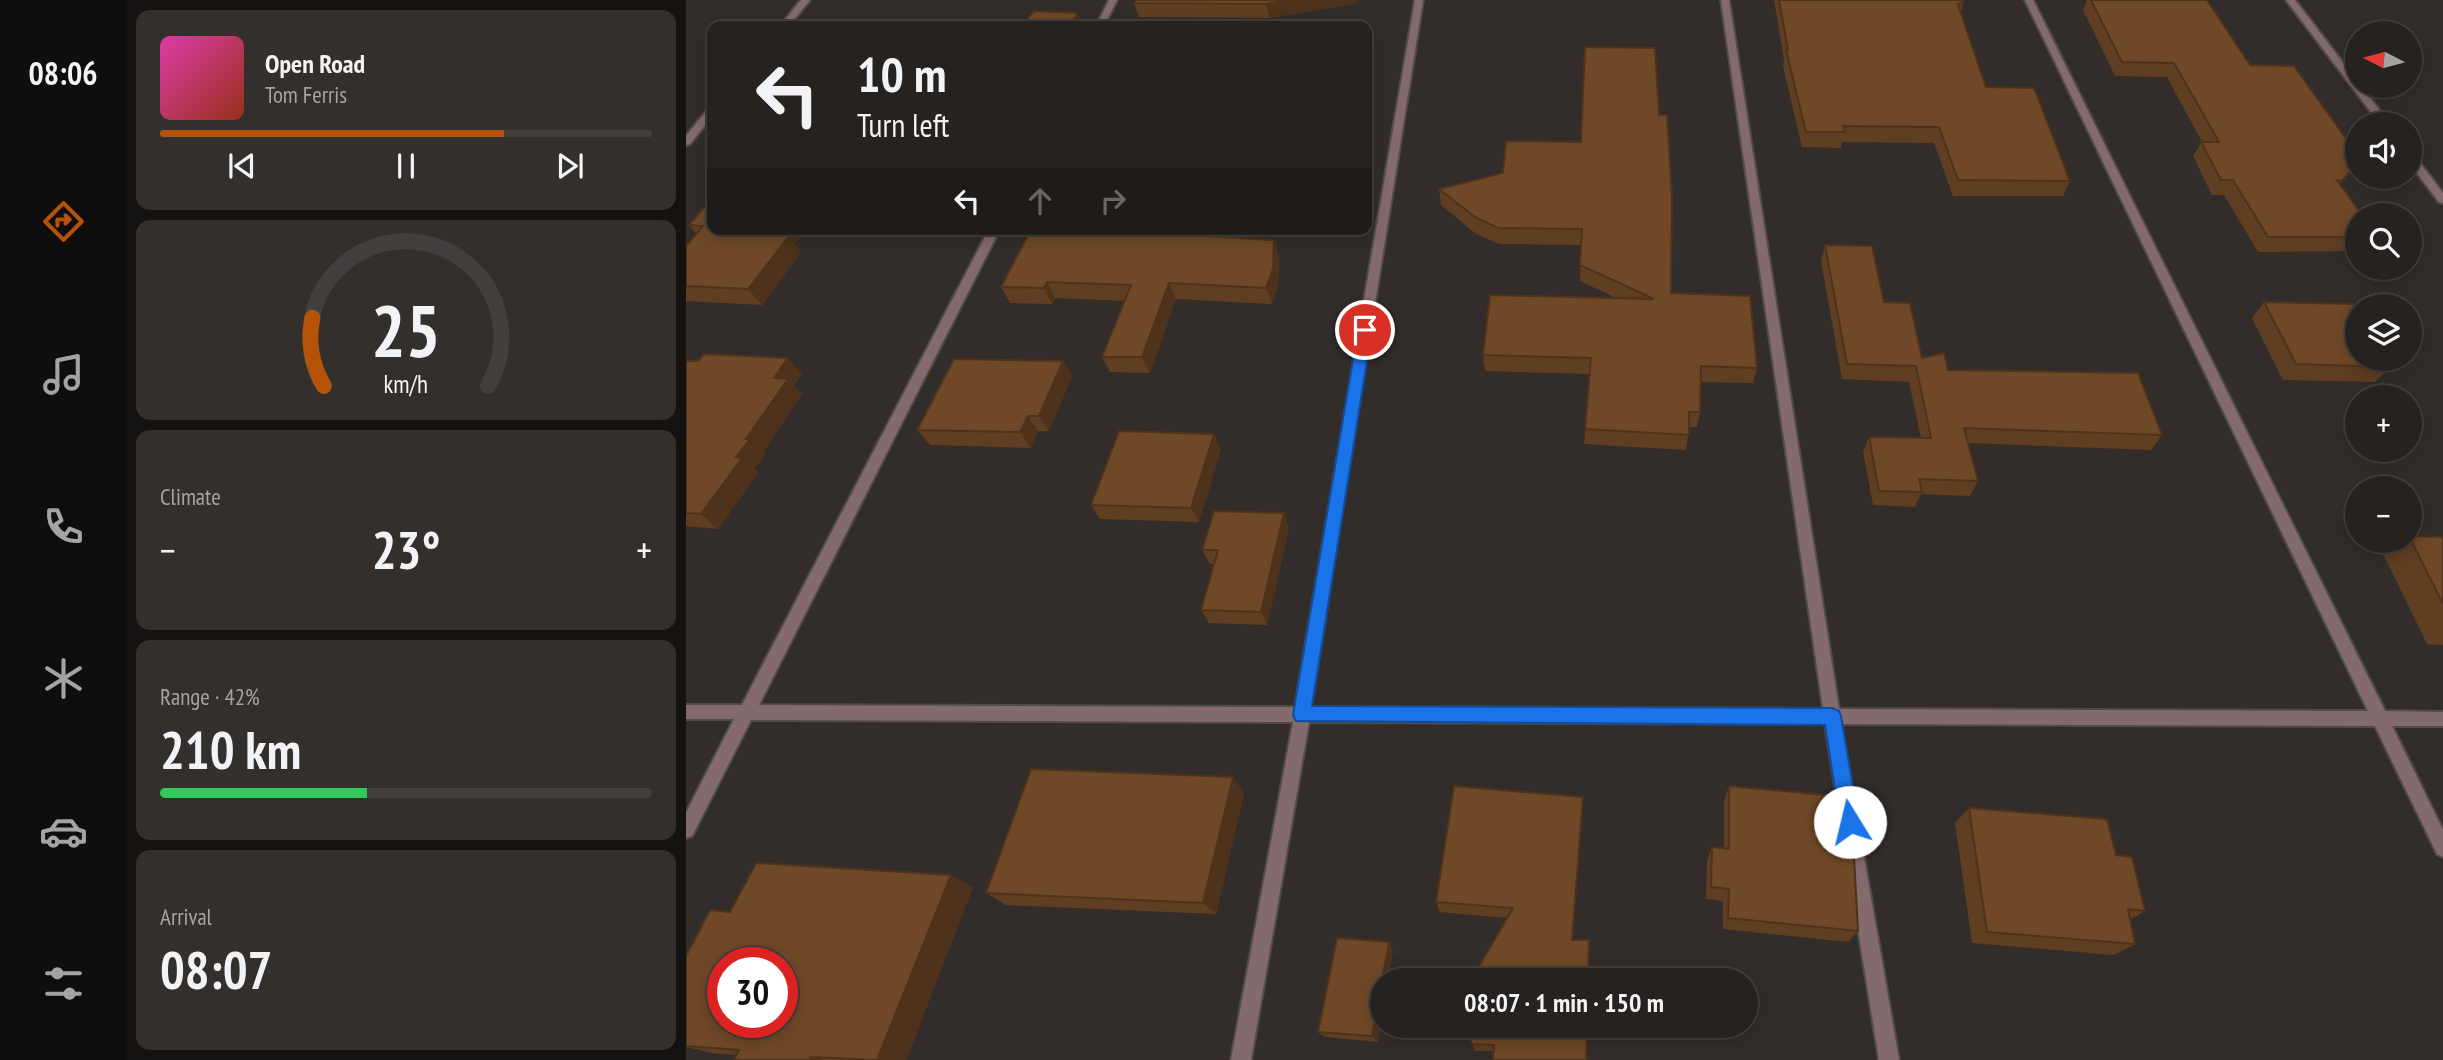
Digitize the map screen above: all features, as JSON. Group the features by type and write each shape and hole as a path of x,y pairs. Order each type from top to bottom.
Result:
{"street":[{"path":"788,21 806,0"},
{"path":"1102,21 1113,0"},
{"path":"1241,1060 1302,715 1419,0"},
{"path":"1724,0 1832,716 1889,1060"},
{"path":"2029,0 2443,848"},
{"path":"2290,0 2376,112"},
{"path":"686,142 707,117"},
{"path":"2422,173 2443,200"},
{"path":"686,830 992,235"},
{"path":"686,712 2443,719"}],"building":[{"path":"1136,0 1291,0 1266,4 1134,3"},
{"path":"1779,0 1964,0 1958,5 1986,87 2034,88 2070,181 1958,180 1939,127 1843,126 1845,132 1806,132 1786,50"},
{"path":"2091,0 2207,0 2250,65 2294,66 2345,137 2345,178 2342,181 2337,180 2353,203 2345,203 2345,237 2268,237 2233,180 2221,180 2201,142 2219,142 2174,63 2122,62"},
{"path":"1034,11 1078,13 1073,21 1025,21"},
{"path":"1585,47 1655,48 1659,115 1667,115 1672,196 1671,293 1750,296 1757,368 1701,366 1700,412 1689,412 1689,435 1585,429 1591,358 1483,355 1490,295 1654,299 1580,265 1582,229 1498,228 1475,217 1439,189 1503,173 1506,141 1581,142"},
{"path":"707,204 707,235 789,236 748,289 686,286 686,246 703,226 689,225"},
{"path":"1028,235 1189,235 1274,240 1273,269 1266,288 1169,283 1142,357 1102,357 1131,285 1047,282 1044,288 1001,287"},
{"path":"1825,245 1872,246 1884,302 1910,303 1922,358 1944,353 1948,370 2138,373 2162,435 1964,428 1978,481 1919,479 1922,492 1879,491 1869,437 1931,438 1916,366 1847,364"},
{"path":"2264,302 2345,304 2345,366 2296,364"},
{"path":"704,354 788,358 774,378 788,379 746,439 750,439 736,457 742,458 701,514 686,513 686,361 698,361"},
{"path":"954,359 1063,361 1039,416 1028,416 1020,432 917,430"},
{"path":"1119,431 1214,434 1191,508 1091,505"},
{"path":"1214,511 1284,513 1261,612 1201,610 1218,550 1202,550"},
{"path":"2422,536 2443,537 2443,604 2418,553 2422,553"},
{"path":"1031,769 1233,777 1203,903 986,893"},
{"path":"1454,786 1583,797 1572,940 1589,940 1588,968 1478,968 1513,908 1436,902"},
{"path":"1729,786 1846,797 1853,838 1858,931 1728,918 1729,889 1711,887 1712,847 1729,849"},
{"path":"1969,808 2107,819 2116,855 2132,857 2145,911 2128,909 2135,944 1987,932"},
{"path":"756,863 951,875 877,1060 810,1057 809,1060 734,1060 739,1050 686,1046 686,956 710,910 730,912"},
{"path":"1337,938 1389,942 1384,968 1370,968 1370,1036 1318,1032"},
{"path":"1470,1038 1587,1038 1586,1060 1493,1060 1494,1045 1472,1044"}],"route":[{"path":"1365,330 1302,715 1832,716 1850,822"}]}
